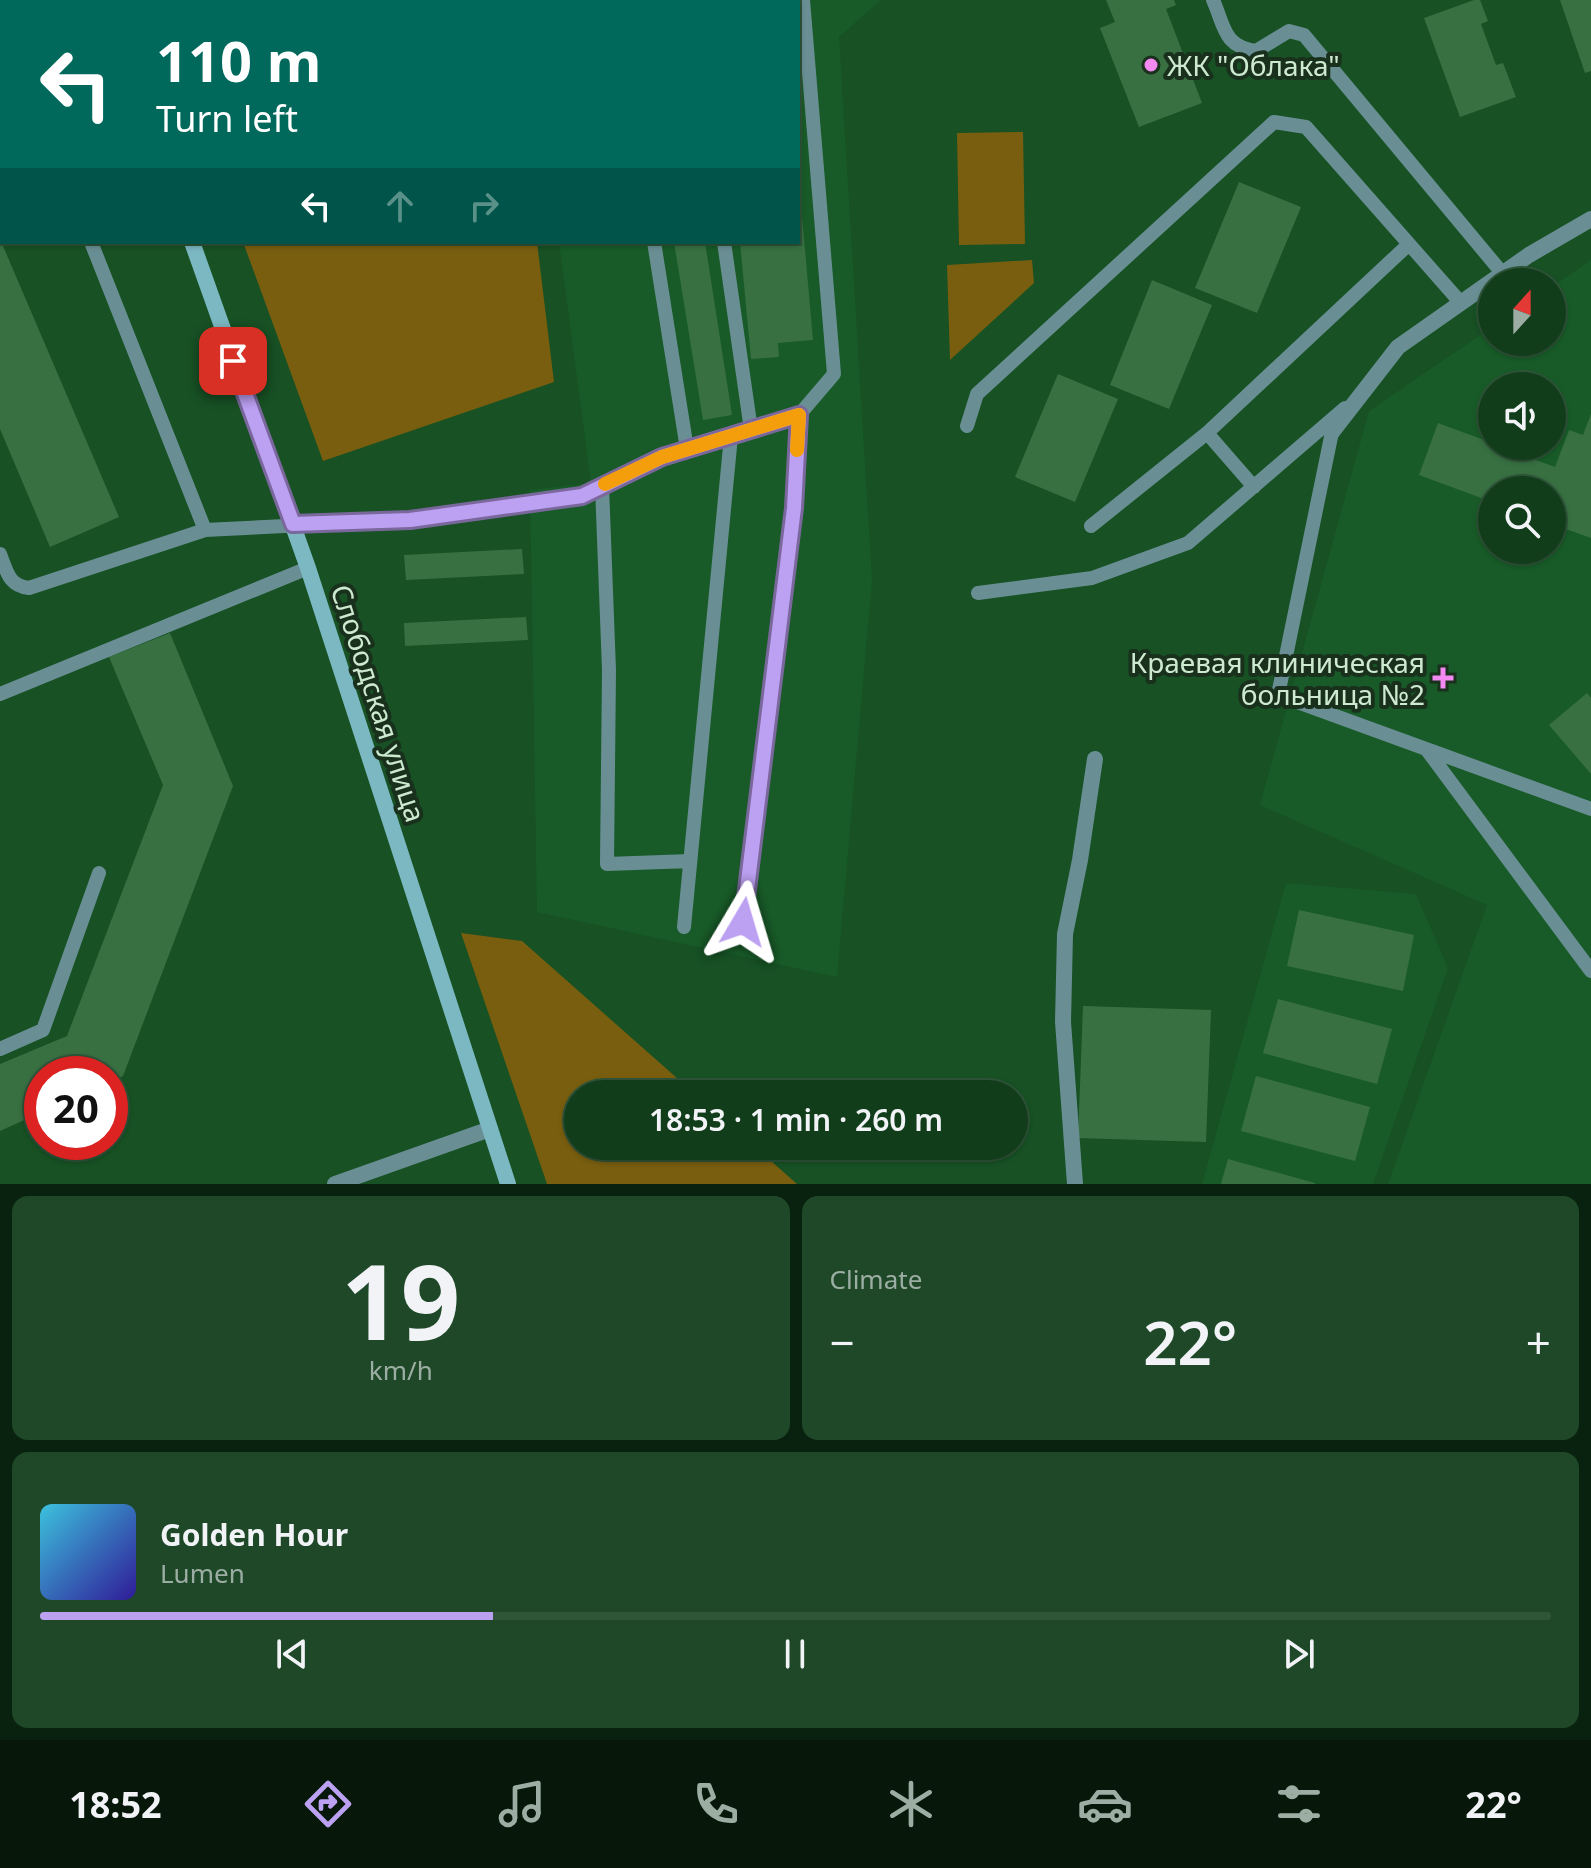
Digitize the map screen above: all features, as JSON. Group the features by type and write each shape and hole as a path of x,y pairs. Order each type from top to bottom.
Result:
{"street":[{"path":"1513,268 1591,219"},
{"name":"Слободская улица","path":"193,244 308,568 508,1184"},
{"path":"1332,432 1398,347 1478,291"},
{"path":"1075,1184 1063,1022 1065,934 1095,759"},
{"path":"335,1184 370,1178 490,1129"}],"lane":[{"path":"0,554 11,581 18,587 29,588 205,530 424,518 582,496 662,457 799,415 834,374 803,0"},
{"path":"1213,0 1231,43 1240,49 1256,51 1289,31 1304,35 1498,268"},
{"path":"967,426 977,394 1274,122 1306,127 1461,303"},
{"path":"92,244 205,530"},
{"path":"654,244 687,449"},
{"path":"724,244 751,430"},
{"path":"1091,526 1207,433 1409,244"},
{"path":"978,593 1092,578 1188,543 1363,392"},
{"path":"743,922 794,508 799,415"},
{"path":"1332,432 1278,695 1591,809"},
{"path":"1207,433 1254,487"},
{"path":"684,927 731,436"},
{"path":"602,486 609,670 607,864 690,861"},
{"path":"0,694 308,568"},
{"path":"1427,749 1591,971"},
{"path":"0,1049 43,1030 99,873"}],"shaded area":[{"path":"800,0 881,0 839,37 872,580 837,977 537,912 530,490 591,483 559,244 800,244"},
{"path":"1023,132 1025,244 959,245 957,133"},
{"path":"244,244 537,244 554,382 323,461"},
{"path":"1032,260 1034,283 950,360 947,265"},
{"name":"Краевая клиническая больница №2","path":"1591,260 1591,1184 1388,1184 1487,905 1260,805 1369,411 1478,337 1478,356 1566,356 1566,277"},
{"path":"1286,883 1416,894 1448,968 1373,1184 1202,1184"},
{"path":"461,933 522,941 679,1080 564,1080 564,1160 770,1160 797,1184 547,1184"}],"building":[{"name":"ЖК \"Облака\"","path":"1106,0 1174,0 1176,5 1166,9 1202,103 1139,127 1100,28 1115,22"},
{"path":"1480,0 1488,21 1481,24 1496,65 1503,63 1516,97 1460,117 1424,18"},
{"path":"1560,0 1591,0 1591,71 1585,73"},
{"path":"1239,182 1301,207 1257,313 1195,288"},
{"path":"800,193 813,340 778,343 779,357 751,359 740,244 800,244"},
{"path":"2,244 119,517 50,547 0,429"},
{"path":"674,244 705,244 732,415 703,420"},
{"path":"1152,280 1212,305 1169,409 1110,385"},
{"path":"1058,374 1118,399 1075,502 1015,477"},
{"path":"1591,414 1591,538 1566,529 1566,476 1478,476 1478,497 1419,475 1438,423 1478,438 1478,460 1536,460 1555,467 1558,460 1566,460 1569,430 1583,435"},
{"path":"522,549 524,574 406,580 404,555"},
{"path":"526,617 528,640 405,646 404,623"},
{"path":"170,633 233,786 128,1063 128,1056 24,1056 24,1120 0,1131 0,1064 67,1036 163,785 109,657"},
{"path":"1587,693 1591,698 1591,774 1549,725"},
{"path":"1299,910 1414,935 1403,991 1287,966"},
{"path":"1278,999 1392,1029 1377,1084 1263,1053"},
{"path":"1083,1006 1211,1010 1206,1142 1078,1138"},
{"path":"1256,1076 1370,1107 1355,1161 1241,1131"},
{"path":"1228,1159 1315,1183 1315,1184 1221,1184"}],"slow traffic":[{"path":"605,484 662,457 799,415 797,450"}],"place":[{"name":"ЖК \"Облака\"","path":"1151,65"},
{"name":"Краевая клиническая больница №2","path":"1443,678"}],"route":[{"path":"233,361 293,524 410,520 582,496 662,457 799,415 794,508 743,922"}]}
